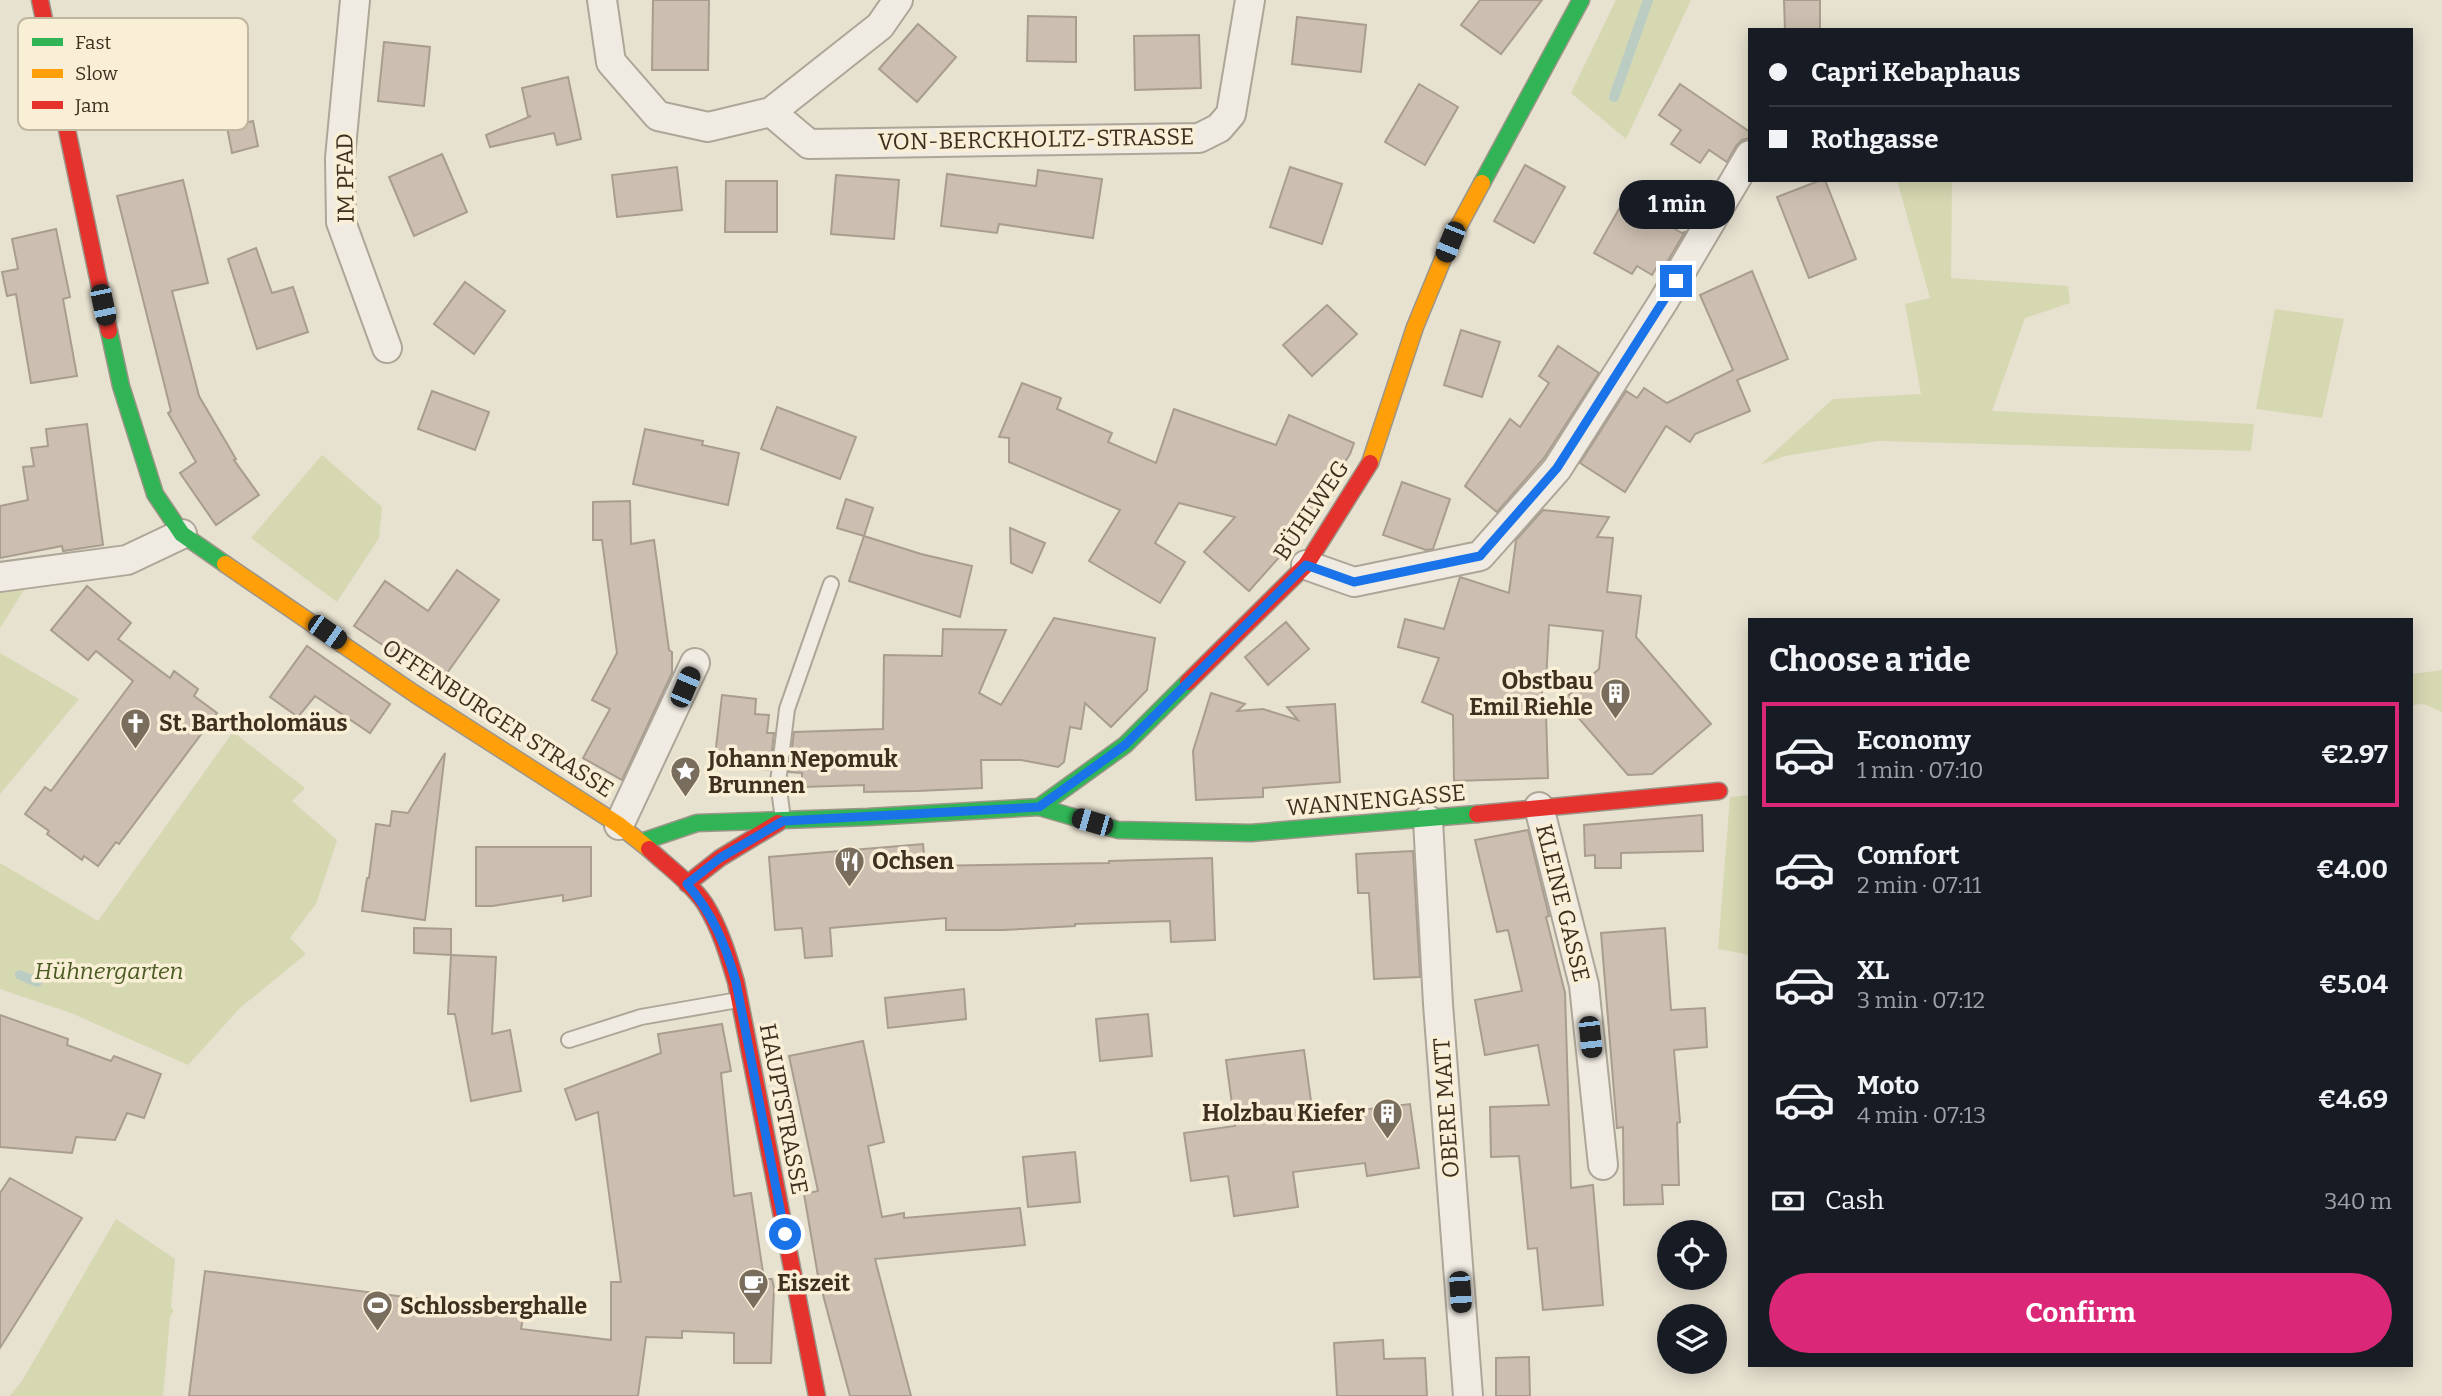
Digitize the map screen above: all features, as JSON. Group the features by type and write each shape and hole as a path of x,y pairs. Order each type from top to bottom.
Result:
{"street":[{"name":"OFFENBURGER STRASSE","path":"40,0 44,18"},
{"name":"IM PFAD","path":"355,0 340,158 341,222 387,348"},
{"path":"602,0 611,62 658,116 708,127 771,112 880,26 898,0"},
{"name":"VON-BERCKHOLTZ-STRASSE","path":"771,112 809,144 1199,138 1219,128 1231,114 1251,0"},
{"name":"BÜHLWEG","path":"1039,807 1125,745 1306,565 1370,463 1415,327 1450,242 1581,0"},
{"name":"OFFENBURGER STRASSE","path":"67,130 121,386 155,494 182,534 415,694 630,833 687,884"},
{"path":"1306,565 1354,582 1480,556 1557,468 1663,302 1748,158"},
{"path":"0,577 127,560 182,534"},
{"path":"695,663 630,833 697,823 1039,807"},
{"name":"WANNENGASSE","path":"1039,807 1118,830 1251,834 1428,820 1719,791"},
{"name":"KLEINE GASSE","path":"1539,807 1584,985 1603,1165"},
{"name":"OBERE MATT","path":"1428,820 1438,1004 1468,1396"},
{"path":"687,884 720,858 783,821"},
{"name":"HAUPTSTRASSE","path":"687,884 704,904 725,945 739,999 817,1396"}],"lane":[{"path":"783,821 778,782 787,709 831,584"},
{"path":"569,1040 641,1017 739,999"}],"green space":[{"path":"1616,0 1691,0 1626,139 1571,93"},
{"path":"1898,182 1952,182 1951,278 2068,286 2070,303 2025,318 1992,411 2254,424 2251,451 1878,441 1785,456 1760,465 1833,399 1921,394 1905,304 1930,298"},
{"path":"2275,309 2344,319 2322,418 2256,409"},
{"path":"322,455 382,507 379,538 337,602 251,538"},
{"path":"26,587 0,628 0,590"},
{"path":"0,653 79,699 0,794"},
{"path":"2442,670 2442,712 2424,704 2413,705 2413,674"},
{"name":"Hühnergarten","path":"233,732 305,788 292,801 337,840 316,904 290,938 306,954 240,1008 188,1065 71,1013 0,989 0,863 98,921"},
{"path":"1748,795 1748,955 1718,949 1730,797"},
{"path":"116,1219 175,1259 171,1308 174,1310 170,1317 163,1396 10,1396 22,1381"}],"building":[{"path":"653,0 709,0 708,70 652,70"},
{"path":"1480,0 1542,0 1501,54 1461,25"},
{"path":"1784,0 1820,0 1820,28 1785,28"},
{"path":"1028,16 1076,17 1076,62 1027,61"},
{"path":"1297,17 1366,25 1361,72 1292,64"},
{"path":"918,24 956,57 917,102 879,69"},
{"path":"1199,35 1201,88 1135,90 1134,36"},
{"path":"384,42 430,47 424,106 378,101"},
{"path":"568,77 581,139 557,145 554,133 490,147 486,135 531,116 528,116 522,88"},
{"path":"1419,84 1458,107 1425,165 1385,142"},
{"path":"1680,84 1748,131 1748,138 1736,146 1727,162 1709,150 1700,163 1671,144 1681,130 1659,115"},
{"path":"253,121 258,146 232,153 228,130 248,130 248,122"},
{"path":"442,154 467,212 414,236 389,177"},
{"path":"1525,165 1565,187 1534,243 1494,221"},
{"path":"677,167 682,210 617,217 612,175"},
{"path":"1290,167 1342,184 1322,244 1270,227"},
{"path":"1038,170 1102,179 1093,238 999,224 997,233 941,226 947,174 1036,186"},
{"path":"836,175 899,180 894,239 831,234"},
{"path":"183,180 208,283 172,291 199,396 236,459 234,460 259,495 216,525 180,473 196,462 168,413 171,411 117,196"},
{"path":"726,181 777,181 777,232 725,232"},
{"path":"1816,182 1826,182 1856,259 1809,278 1777,197"},
{"path":"1624,200 1682,233 1685,232 1663,269 1658,265 1652,275 1637,266 1632,274 1594,253"},
{"path":"56,229 70,297 63,299 77,376 31,383 16,294 7,296 2,272 18,269 12,239"},
{"path":"256,248 272,293 293,287 308,332 257,349 228,259"},
{"path":"1752,271 1788,359 1737,380 1750,411 1695,434 1690,442 1666,426 1625,492 1580,463 1626,391 1637,398 1644,388 1667,403 1733,370 1700,295"},
{"path":"465,282 505,311 474,354 434,324"},
{"path":"1327,305 1357,334 1312,376 1283,345"},
{"path":"1461,330 1500,342 1482,397 1444,385"},
{"path":"1558,346 1599,373 1544,458 1497,512 1465,486 1510,419 1520,427 1549,383 1539,376"},
{"path":"1022,383 1061,398 1057,409 1112,433 1108,442 1156,463 1174,409 1276,445 1289,415 1354,443 1350,454 1298,536 1249,591 1204,552 1235,517 1179,503 1155,543 1185,562 1160,603 1089,561 1120,510 1009,462 1009,438 999,437"},
{"path":"432,391 489,412 475,450 418,429"},
{"path":"777,407 856,437 840,479 761,449"},
{"path":"87,424 103,545 63,551 62,546 0,558 0,506 28,500 23,467 34,466 31,448 48,446 46,429"},
{"path":"645,429 703,441 702,445 739,453 728,505 633,484"},
{"path":"1402,482 1450,499 1433,549 1426,550 1383,535"},
{"path":"846,499 873,508 864,536 837,528"},
{"path":"630,501 631,544 654,540 669,650 672,652 672,673 622,780 583,758 610,709 592,700 617,653 602,540 593,540 593,502"},
{"path":"1543,510 1609,517 1597,537 1613,538 1607,592 1641,596 1636,637 1711,724 1652,774 1628,775 1563,700 1599,669 1603,631 1549,625 1546,680 1541,675 1543,717 1546,714 1548,778 1454,781 1453,715 1422,702 1439,658 1398,647 1405,619 1444,629 1460,577 1509,593 1516,540"},
{"path":"1010,528 1045,543 1032,573 1011,563"},
{"path":"864,536 972,566 960,617 849,581"},
{"path":"457,570 499,600 440,683 354,626 385,581 428,611"},
{"name":"St. Bartholomäus","path":"87,586 131,623 118,639 170,678 174,671 198,689 194,696 217,713 119,844 116,842 98,866 84,856 82,860 25,814 45,787 51,791 133,681 96,651 88,660 51,630"},
{"path":"1054,618 1155,638 1147,690 1111,727 1085,703 1081,729 1070,727 1064,762 1058,767 1021,760 981,760 982,788 864,792 864,785 802,787 802,773 789,772 794,732 883,729 884,655 942,656 943,629 1006,630 979,693 1001,705"},
{"path":"1286,622 1309,649 1268,685 1245,657"},
{"path":"307,646 390,704 370,733 315,696 298,717 270,697"},
{"path":"1211,693 1245,704 1237,711 1263,709 1298,720 1287,707 1335,704 1340,782 1263,788 1263,797 1196,800 1193,751"},
{"path":"722,695 756,699 755,714 769,715 767,733 774,733 770,770 714,765"},
{"path":"445,753 425,920 362,911 376,824 390,826 392,811 408,813"},
{"path":"1702,815 1703,851 1621,853 1621,868 1595,868 1595,855 1585,856 1584,825"},
{"path":"1528,830 1565,993 1571,1188 1593,1185 1603,1305 1543,1310 1537,1248 1528,1249 1519,1156 1491,1157 1490,1107 1549,1105 1538,1045 1485,1055 1475,1000 1522,991 1508,930 1497,932 1475,840"},
{"path":"923,844 925,866 1109,863 1212,858 1215,940 1171,942 1170,921 1075,924 1003,930 946,930 946,918 830,928 832,956 805,958 802,928 775,930 769,857"},
{"path":"476,847 591,847 591,896 563,901 563,895 476,906"},
{"path":"1413,851 1420,977 1374,979 1369,893 1358,893 1356,854"},
{"path":"414,928 451,929 451,955 414,953"},
{"path":"1665,928 1671,1010 1705,1008 1707,1047 1674,1050 1680,1122 1677,1123 1679,1185 1662,1185 1663,1204 1624,1205 1623,1127 1617,1128 1601,933"},
{"path":"451,955 496,957 492,1034 510,1030 521,1091 471,1101 455,1014 448,1014"},
{"path":"964,989 966,1019 888,1028 885,998"},
{"path":"1148,1014 1152,1056 1100,1061 1096,1019"},
{"path":"0,1015 68,1039 67,1045 111,1061 114,1056 161,1074 144,1118 127,1113 115,1140 76,1137 72,1153 0,1147"},
{"path":"722,1024 731,1071 721,1073 734,1196 751,1193 764,1279 772,1279 774,1288 771,1363 734,1363 734,1333 682,1331 682,1338 646,1337 638,1396 189,1396 205,1271 444,1302 443,1307 523,1318 521,1329 611,1340 611,1282 621,1282 598,1112 576,1120 565,1089 661,1053 658,1034"},
{"path":"863,1041 884,1142 868,1146 882,1217 904,1213 904,1218 1020,1208 1025,1245 875,1259 911,1396 850,1396 818,1276 804,1194 818,1191 789,1056"},
{"path":"1304,1050 1313,1116 1410,1104 1419,1168 1367,1176 1365,1163 1293,1172 1298,1207 1234,1216 1228,1176 1191,1181 1184,1133 1235,1126 1226,1060"},
{"path":"1075,1152 1080,1202 1028,1207 1023,1157"},
{"path":"10,1178 82,1218 0,1348 0,1193"},
{"path":"1383,1340 1384,1359 1425,1358 1427,1396 1337,1396 1334,1343"},
{"path":"1529,1357 1530,1396 1496,1396 1496,1358"}],"waterway":[{"path":"1614,97 1648,0"},
{"path":"20,975 37,982"}],"traffic: fast":[{"path":"1482,183 1581,0"},
{"path":"109,331 121,386 155,494 182,534 225,564"},
{"path":"641,842 697,823 1039,807 1125,745 1188,682"},
{"path":"1039,807 1118,830 1251,833 1477,814"}],"traffic: slow":[{"path":"1370,463 1415,327 1450,242 1482,183"},
{"path":"225,564 415,694 619,825 649,849"}],"traffic: jam":[{"path":"40,0 44,18"},
{"path":"67,130 109,331"},
{"path":"1188,682 1306,565 1370,463"},
{"path":"1477,814 1719,791"},
{"path":"687,884 720,858 778,823"},
{"path":"649,849 686,882 705,904 730,962 817,1396"}],"place":[{"name":"Obstbau Emil Riehle","path":"1616,721"},
{"name":"St. Bartholomäus","path":"136,750"},
{"name":"Johann Nepomuk Brunnen","path":"685,799"},
{"name":"Ochsen","path":"849,888"},
{"name":"Holzbau Kiefer","path":"1388,1140"},
{"name":"Eiszeit","path":"754,1310"},
{"name":"Schlossberghalle","path":"377,1333"}],"route":[{"path":"785,1234 736,982 725,945 704,904 687,884 720,858 783,821 1039,807 1125,745 1306,565 1354,582 1480,556 1557,468 1676,281"}]}
